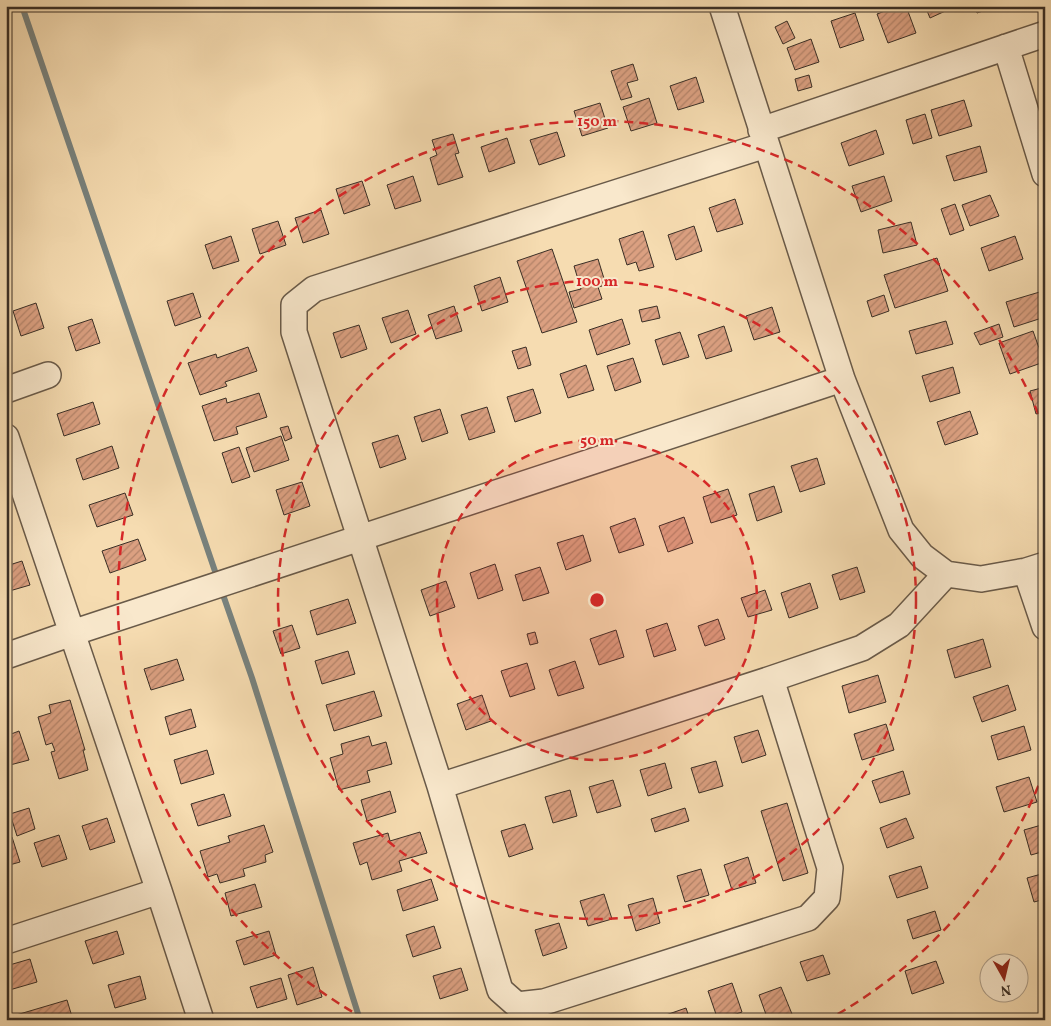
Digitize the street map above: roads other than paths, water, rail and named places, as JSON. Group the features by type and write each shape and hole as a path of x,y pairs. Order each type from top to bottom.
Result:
{"street":[{"path":"722,6 842,379 901,530 922,556 946,574 981,579 1036,568 1045,627"},
{"path":"771,679 830,868 827,898 808,918 544,1002 517,1005 500,990 440,786 294,332 294,305 314,290 764,138 1045,34"},
{"path":"1006,47 1045,174"},
{"path":"6,390 48,375"},
{"path":"6,656 842,379"},
{"path":"6,437 159,891 200,1020"},
{"path":"440,786 862,648 899,625 946,574"},
{"path":"6,941 159,891"}],"waterway":[{"path":"22,6 218,580"},
{"path":"221,589 252,678 360,1020"}]}
